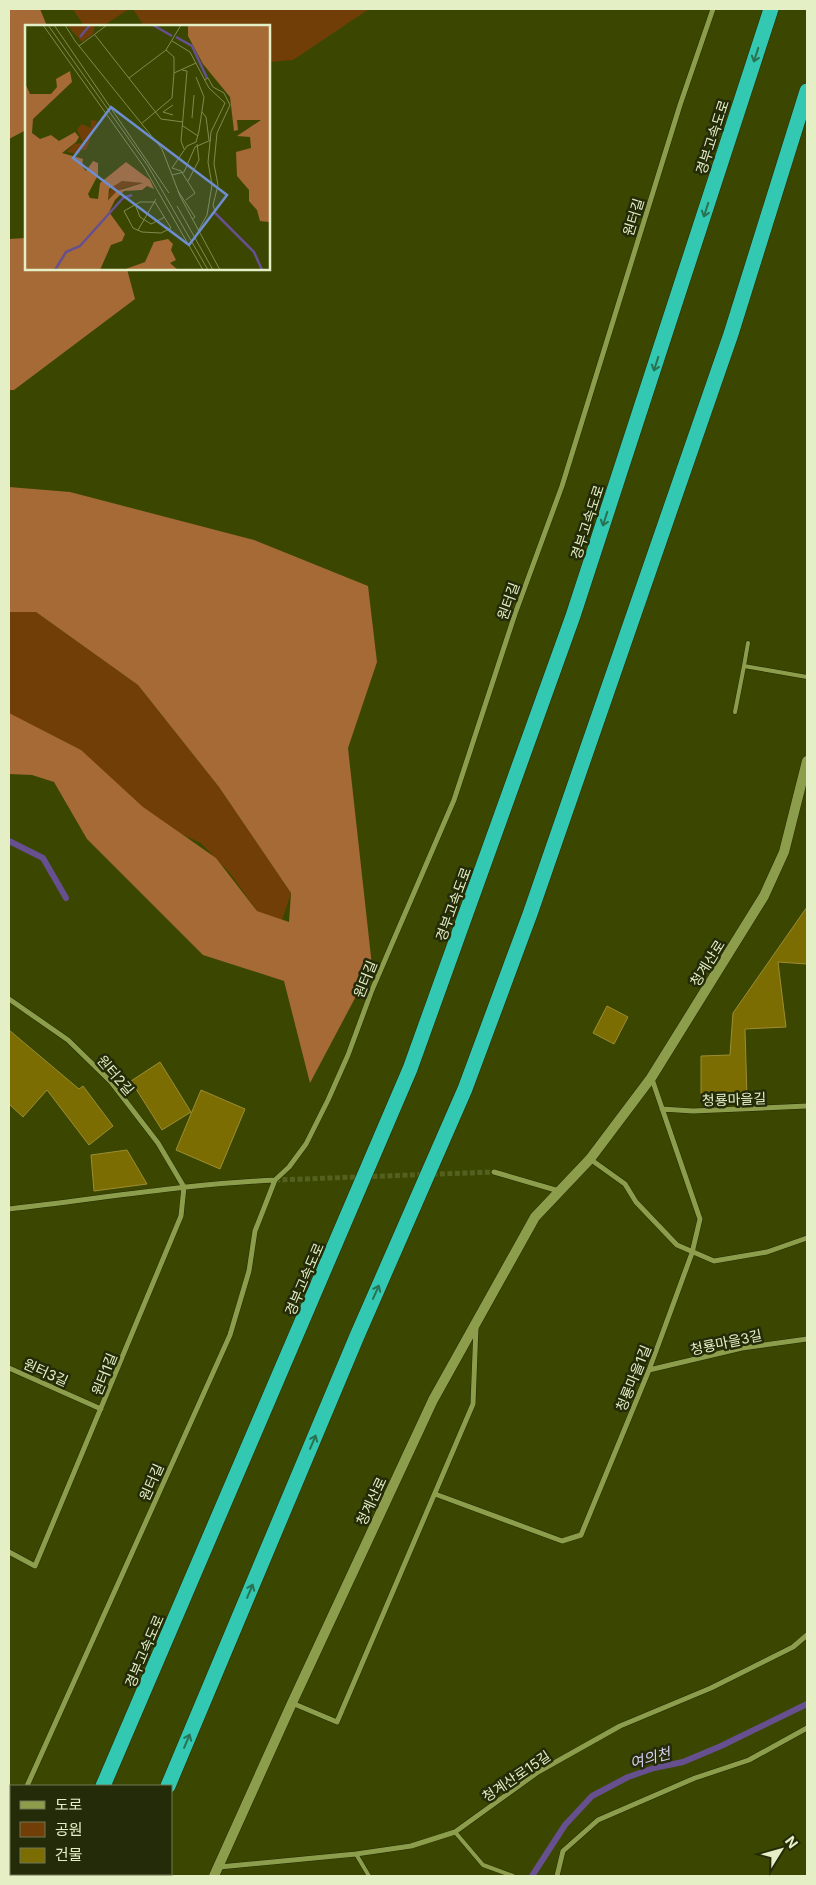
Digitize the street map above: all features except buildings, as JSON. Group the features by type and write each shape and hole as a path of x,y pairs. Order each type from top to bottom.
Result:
{"highway":[{"name":"경부고속도로","path":"103,1785 318,1288 410,1069 576,606 771,9"},
{"path":"168,1785 357,1336 465,1088 530,914 731,334 807,91"}],"street":[{"name":"원터길","path":"27,1785 230,1335 249,1270 255,1231 275,1180 289,1167 306,1144 328,1100 348,1055 372,990 454,800 515,614 562,486 677,114 713,9"},
{"name":"청계산로","path":"216,1872 292,1703 433,1400 477,1324 534,1217 590,1159 651,1078 764,896 784,852 807,761"},
{"name":"원터2길","path":"9,999 68,1040 112,1082 158,1143 184,1187"},
{"name":"청룡마을1길","path":"435,1494 562,1541 581,1535 649,1370 692,1253 700,1219 651,1078"},
{"name":"청룡마을길","path":"662,1109 693,1111 807,1106"},
{"path":"590,1159 624,1184 636,1202 678,1245 692,1253 714,1261 767,1252 807,1238"},
{"path":"494,1172 559,1191"},
{"path":"9,1209 115,1198 207,1183 275,1180"},
{"name":"원터1길","path":"9,1552 35,1566 181,1216 184,1187"},
{"path":"292,1703 338,1722 473,1404 477,1324"},
{"name":"청룡마을3길","path":"649,1370 742,1348 807,1339"},
{"name":"원터3길","path":"9,1368 101,1409"},
{"name":"청계산로15길","path":"216,1872 412,1846 456,1832 538,1772 620,1726 735,1676 793,1647 807,1636"},
{"path":"557,1876 563,1851 598,1820 695,1778 749,1760 807,1728"}],"lane":[{"path":"735,712 748,643"},
{"path":"744,666 807,677"},
{"path":"456,1832 483,1865 513,1876"},
{"path":"356,1854 369,1876"}],"green space":[{"path":"73,9 129,9 105,25 83,25"},
{"path":"133,9 369,9 293,60 270,62 270,25 143,25"},
{"path":"9,612 36,612 138,685 219,787 291,893 282,920 257,911 229,872 201,843 165,827 128,794 36,730 9,714"}],"shaded area":[{"path":"9,9 40,9 47,25 25,25 25,131 9,139"},
{"path":"25,238 25,270 127,270 135,299 14,390 9,390 9,239"},
{"path":"9,487 70,492 254,540 368,586 377,662 348,748 372,966 310,1083 284,981 203,955 87,839 54,782 32,775 9,774 9,713 81,750 143,807 216,858 257,911 289,922 291,893 219,787 138,685 36,612 9,612"}],"waterway":[{"path":"9,841 43,858 66,898"},
{"name":"여의천","path":"532,1876 565,1825 592,1796 628,1777 654,1768 683,1762 721,1746 807,1704"}],"tunnel":[{"path":"275,1180 494,1172"}]}
